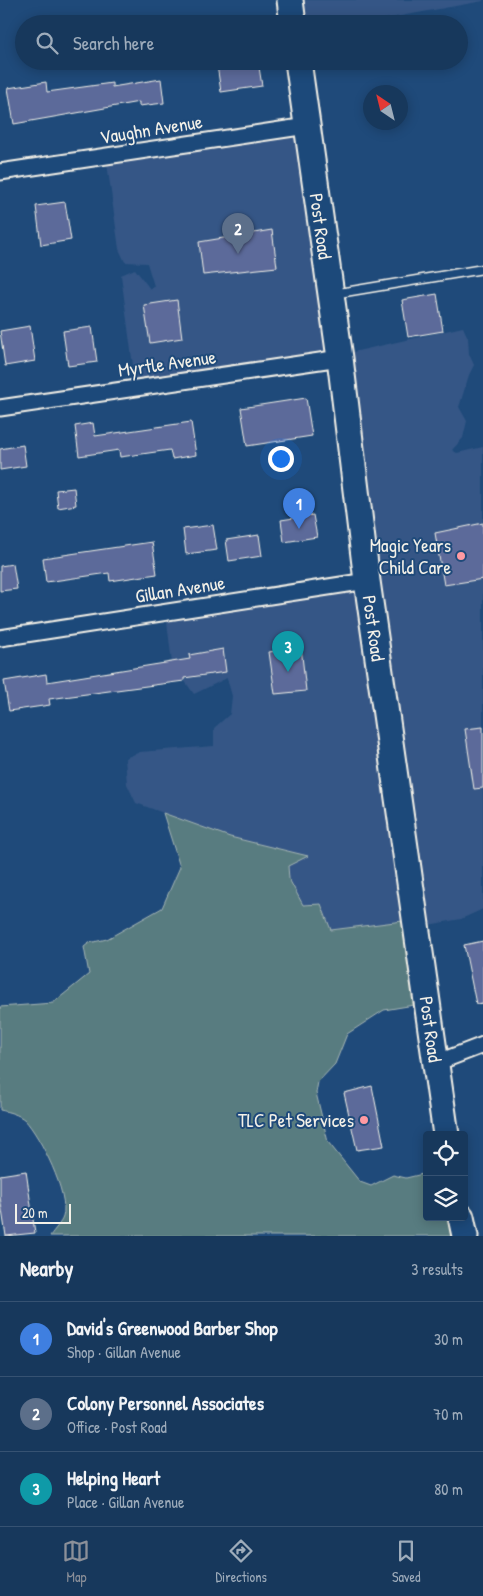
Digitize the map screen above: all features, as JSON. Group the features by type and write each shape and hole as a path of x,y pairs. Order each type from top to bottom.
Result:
{"main road":[{"path":"290,0 292,15"},
{"name":"Post Road","path":"299,70 340,358 367,580 445,1131"},
{"path":"462,1221 465,1236"}],"street":[{"name":"Vaughn Avenue","path":"0,172 307,126"},
{"name":"Myrtle Avenue","path":"0,408 340,358"},
{"name":"Gillan Avenue","path":"0,638 367,580"},
{"path":"436,1063 483,1045"}],"lane":[{"path":"331,295 483,268"}],"shaded area":[{"path":"291,0 483,0 406,15 293,15"},
{"path":"304,124 340,355 463,327 468,338 469,354 474,365 459,407 467,421 463,438 452,450 457,453 483,447 483,909 461,919 417,927 411,920 331,930 321,905 303,905 289,879 288,866 307,856 230,837 136,803 127,784 125,758 140,752 214,746 214,728 230,714 232,696 227,678 194,694 172,663 166,614 363,579 341,364 135,381 121,275 135,269 150,289 154,286 147,263 125,262 119,249 106,156"}],"green space":[{"path":"163,813 230,837 308,856 288,866 289,879 303,905 321,904 331,930 411,920 426,1003 384,1010 347,1034 335,1064 318,1082 316,1093 328,1142 360,1182 371,1186 393,1175 406,1178 423,1174 423,1221 462,1221 465,1236 50,1236 63,1217 64,1207 58,1181 38,1139 25,1120 10,1112 0,1110 0,1007 53,1003 89,974 84,947 89,943 107,939 162,908 180,867"}],"building":[{"path":"218,70 259,70 262,86 221,92"},
{"path":"161,79 164,103 139,106 139,102 14,124 8,88 46,82 47,92 112,83 112,87"},
{"path":"65,202 71,240 41,245 36,206"},
{"path":"272,230 277,267 203,275 199,242"},
{"path":"437,294 443,331 408,337 402,300"},
{"path":"177,300 182,338 150,343 144,305"},
{"path":"30,326 35,361 5,366 0,331"},
{"path":"92,327 97,362 68,366 63,331"},
{"path":"306,398 312,436 247,446 241,408"},
{"path":"191,422 196,455 172,459 170,450 120,457 119,450 79,456 75,426 93,423 95,436"},
{"path":"23,445 26,466 0,470 0,449"},
{"path":"74,488 76,505 58,508 56,490"},
{"path":"313,515 317,537 284,542 281,520"},
{"name":"Magic Years Child Care","path":"483,523 483,579 444,585 435,533"},
{"path":"213,525 217,550 186,554 183,529"},
{"path":"259,535 262,556 229,561 226,540"},
{"path":"152,542 157,574 110,581 109,573 46,582 43,558"},
{"path":"13,564 17,589 0,591 0,566"},
{"path":"301,647 306,691 275,694 269,652"},
{"path":"223,649 226,672 184,678 184,681 49,699 50,705 9,711 4,681 46,674 47,682 190,659 189,655"},
{"path":"483,727 483,788 474,789 465,729"},
{"path":"483,941 483,1003 476,1004 464,945"},
{"name":"TLC Pet Services","path":"372,1086 384,1146 357,1150 344,1093"},
{"path":"26,1171 35,1233 6,1236 0,1197 0,1175"}],"place":[{"name":"Colony Personnel Associates","path":"238,254"},
{"name":"David's Greenwood Barber Shop","path":"299,529"},
{"name":"Magic Years Child Care","path":"461,556"},
{"name":"Helping Heart","path":"288,672"},
{"name":"TLC Pet Services","path":"364,1120"}]}
